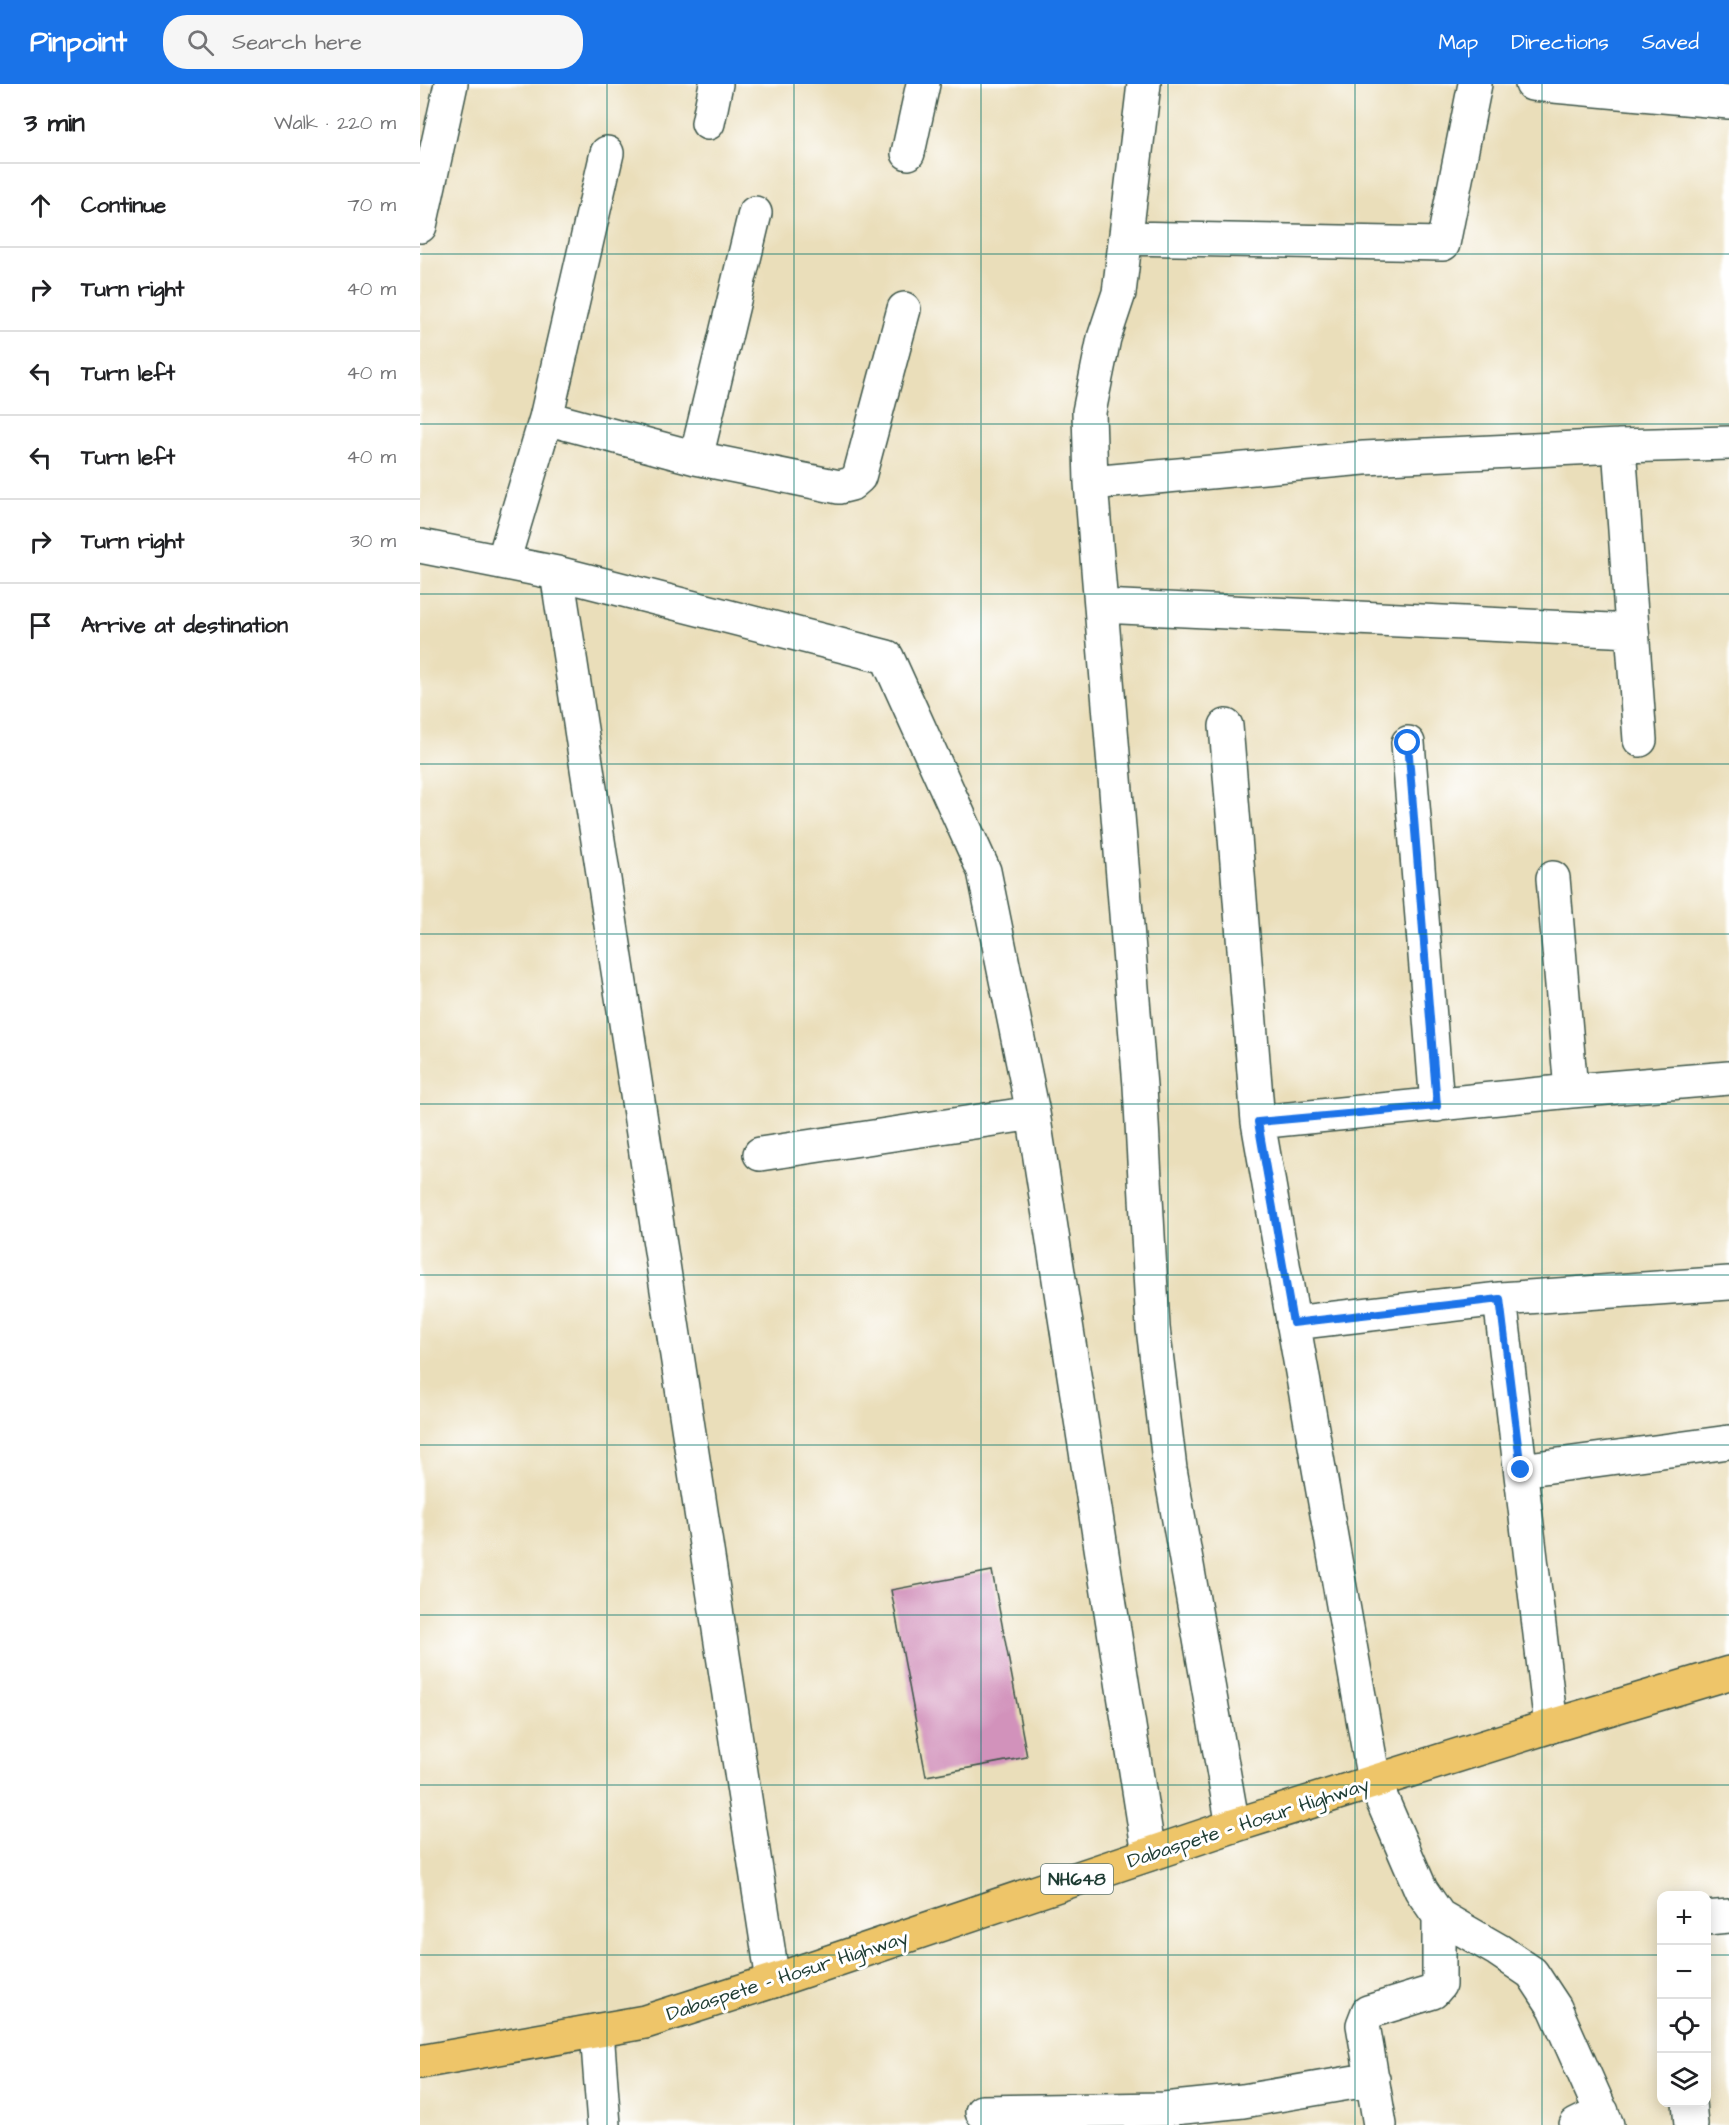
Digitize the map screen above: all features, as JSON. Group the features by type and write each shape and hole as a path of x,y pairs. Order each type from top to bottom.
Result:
{"highway":[{"name":"Dabaspete - Hosur Highway","path":"420,2062 645,2022 1233,1826 1551,1726 1729,1673"}],"street":[{"path":"420,226 451,84"},
{"path":"708,123 716,84"},
{"path":"908,153 922,84"},
{"path":"1144,84 1119,293 1104,338 1089,412 1091,483 1140,1086 1154,1328 1170,1469 1233,1826"},
{"path":"1126,238 1443,244 1475,84"},
{"path":"1532,84 1729,102"},
{"path":"503,562 546,417 607,153"},
{"path":"696,458 755,213"},
{"path":"546,417 696,458 839,487 851,484 859,477 904,309"},
{"path":"1091,483 1364,458 1729,443"},
{"path":"1618,446 1640,740"},
{"path":"420,546 557,573 887,657 984,871 1033,1113 1149,1854"},
{"path":"557,573 773,1981"},
{"path":"1101,606 1632,631"},
{"path":"1226,726 1258,1122 1374,1781 1420,1890 1439,1916 1498,1950 1532,1973 1555,2008 1595,2121"},
{"path":"1408,743 1437,1106"},
{"path":"1552,878 1571,1091"},
{"path":"1258,1122 1729,1078"},
{"path":"760,1154 1033,1113"},
{"path":"1293,1323 1500,1299 1729,1283"},
{"path":"1500,1299 1551,1726"},
{"path":"1521,1470 1729,1442"},
{"path":"1380,2125 1363,2025 1368,2012 1433,1992 1439,1985 1439,1916"},
{"path":"1711,1918 1729,1916"},
{"path":"597,2031 604,2125"},
{"path":"982,2112 1164,2109 1243,2101 1372,2079"},
{"path":"1689,2107 1691,2125"}],"building":[{"path":"992,1571 1027,1757 926,1776 891,1590"}],"route":[{"path":"1408,743 1437,1106 1258,1122 1293,1323 1500,1299 1521,1470"}]}
